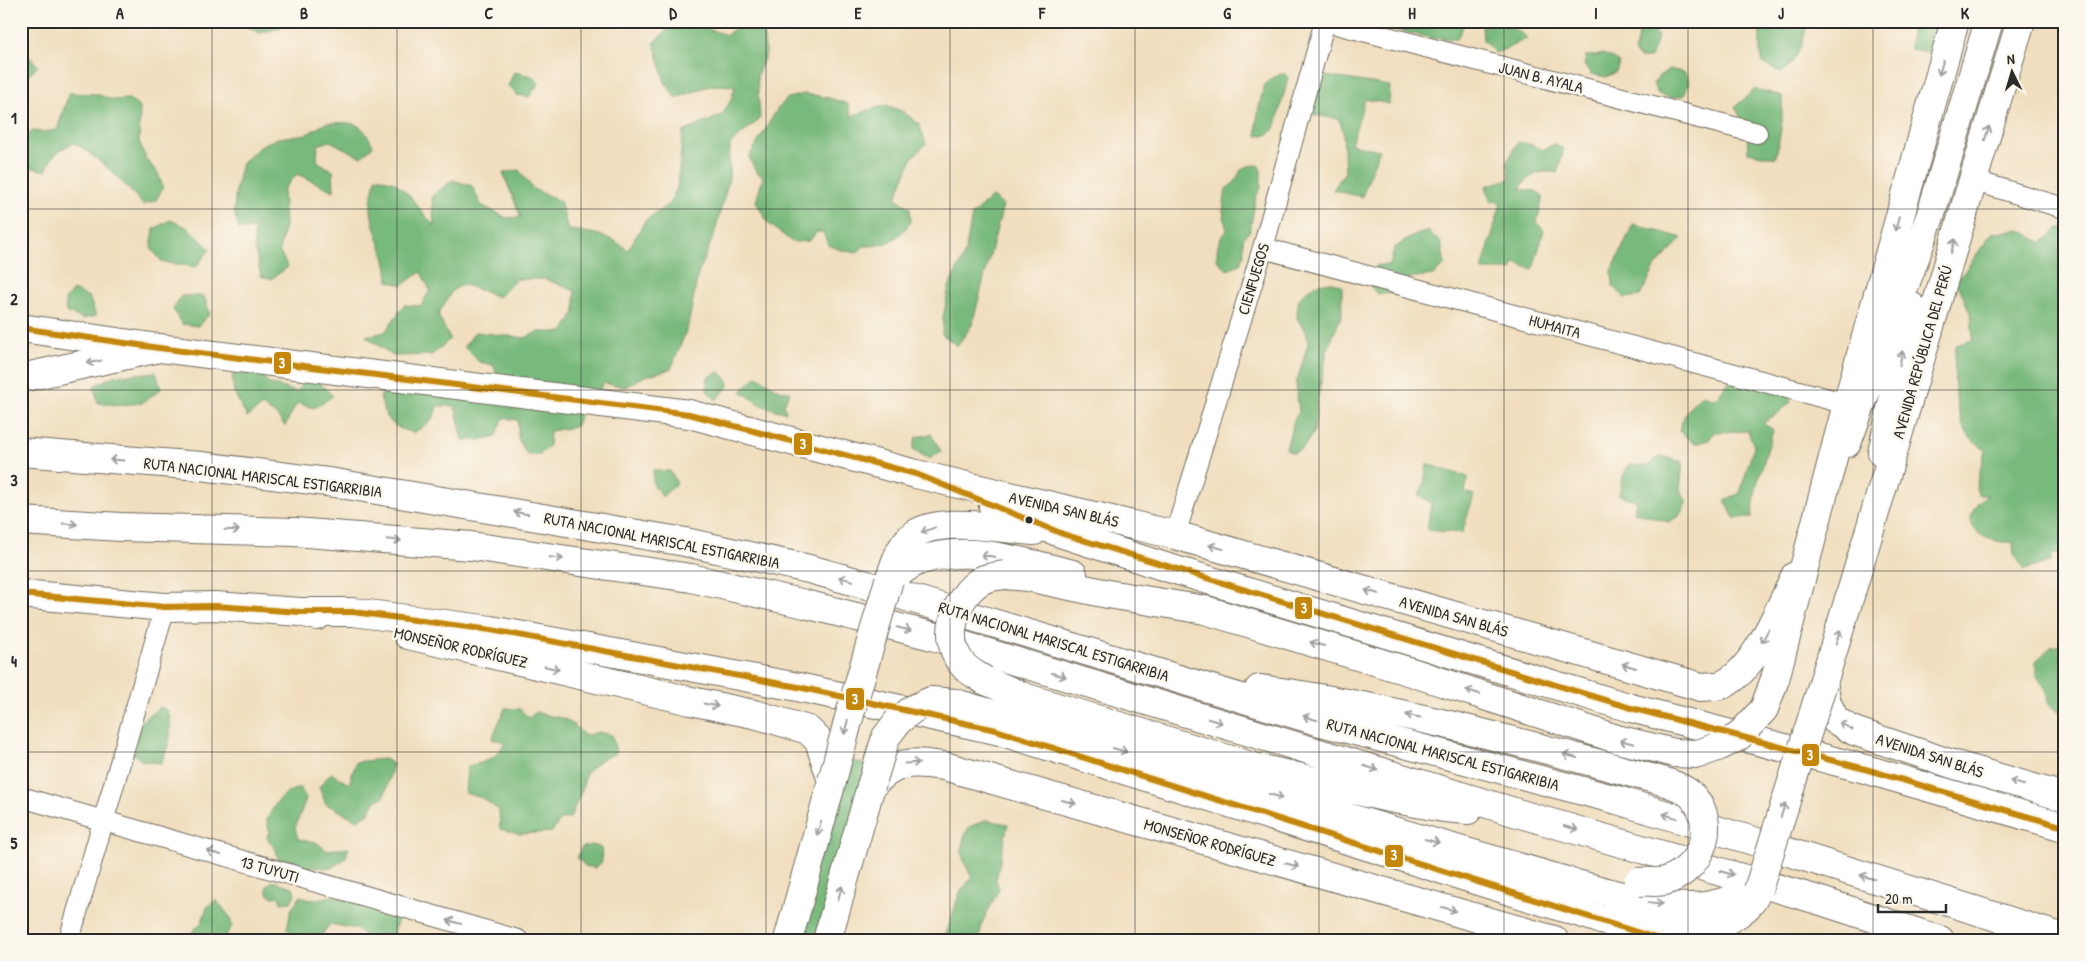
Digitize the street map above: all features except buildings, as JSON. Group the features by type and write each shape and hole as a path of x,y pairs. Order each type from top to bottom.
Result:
{"main road":[{"path":"889,580 917,561 953,552 1010,558 1204,610 1414,673 1617,739 1675,753 1698,754 1738,737 1764,709 1775,680 1847,404 1955,21"},
{"path":"1810,545 1931,214 1989,21"},
{"name":"AVENIDA REPÚBLICA DEL PERÚ","path":"1601,920 1666,928 1697,928 1728,921 1753,903 1823,683 2021,21"},
{"path":"1860,560 1931,214"},
{"name":"AVENIDA SAN BLÁS","path":"21,328 159,348 688,414 726,426 916,474 1175,535 1701,688 1724,684 1742,669 1763,642 1810,545"},
{"path":"21,378 159,348"},
{"name":"RUTA NACIONAL MARISCAL ESTIGARRIBIA","path":"21,452 201,466 335,483 685,542 809,569 866,584 1321,722 1617,800 2064,938"},
{"path":"916,474 1063,534 1159,565 1622,705 1865,769 2064,827"},
{"name":"RUTA NACIONAL MARISCAL ESTIGARRIBIA","path":"21,521 121,527 296,532 462,545 691,578 932,636 1524,814 1818,900 1940,940"},
{"path":"788,940 889,580 899,555 908,540 926,529 948,524 1063,534"},
{"path":"1204,610 1108,594 1028,577 1005,575 983,580 967,593 952,621 953,648 964,667 984,680 1027,698 1254,767 1444,808 1524,814"},
{"name":"MONSEÑOR RODRÍGUEZ","path":"21,594 165,606 215,606 300,612 483,651 690,701 758,714 808,730 820,741 832,781"},
{"path":"300,612 354,612 491,630 798,687 996,730 1663,940"},
{"path":"1178,678 1279,691 1355,704 1454,725 1679,787 1692,796 1702,810 1705,836 1698,857 1686,870 1665,881 1638,882 1474,853"},
{"name":"AVENIDA SAN BLÁS","path":"1823,683 1827,703 1835,720 1854,731 1952,764 2064,797"},
{"path":"827,940 886,737 898,721 913,709 931,701 955,702 1646,902 1695,907 1745,896 1758,890"},
{"name":"MONSEÑOR RODRÍGUEZ","path":"871,786 888,770 905,763 917,762 944,766 1541,938"}],"street":[{"name":"JUAN B. AYALA","path":"1325,21 1757,133"},
{"name":"CIENFUEGOS","path":"1175,535 1262,248 1325,21"},
{"path":"1972,180 2064,208"},
{"name":"HUMAITA","path":"1262,248 1847,404"},
{"path":"70,940 165,606"},
{"name":"13 TUYUTI","path":"21,797 518,940"}],"green space":[{"path":"250,21 281,21 280,28 260,33 249,28"},
{"path":"743,21 774,21 763,32 766,53 757,76 760,119 730,144 729,179 714,235 698,274 688,326 671,369 645,376 625,387 604,383 582,411 575,427 550,431 549,446 540,455 527,455 518,438 518,420 503,418 496,436 479,440 463,440 455,406 437,406 433,419 414,433 394,425 384,411 380,396 390,388 500,381 493,365 479,362 464,347 475,332 525,338 538,332 563,332 575,312 575,291 545,279 517,279 498,297 463,284 452,291 438,315 450,339 432,355 393,356 366,336 385,332 404,305 421,306 430,290 421,272 402,285 388,281 387,267 372,219 372,193 377,177 394,182 407,193 434,226 432,196 453,180 472,186 481,205 507,218 521,217 503,173 519,170 533,189 560,201 568,230 600,235 628,250 645,221 669,204 677,188 683,132 722,115 731,100 735,86 712,85 676,98 665,82 654,42 672,26 691,24 727,35"},
{"path":"1379,21 1462,21 1464,25 1457,39 1431,38 1380,26"},
{"path":"1643,21 1655,21 1654,31 1658,37 1650,58 1639,58 1634,52"},
{"path":"1760,21 1807,21 1804,36 1796,57 1781,73 1763,63 1760,52"},
{"path":"1914,21 1937,21 1928,52 1910,49 1911,30"},
{"path":"1494,23 1512,28 1527,38 1495,53 1483,40 1482,27"},
{"path":"21,42 25,52 38,66 21,83"},
{"path":"1602,54 1611,57 1619,63 1616,72 1606,77 1591,74 1584,65 1586,56"},
{"path":"1670,69 1685,73 1687,76 1688,84 1684,95 1672,98 1658,94 1653,84 1659,76"},
{"path":"514,72 532,76 539,83 529,97 517,95 508,86"},
{"path":"1281,74 1285,74 1288,78 1275,129 1267,135 1257,136 1258,110 1265,85"},
{"path":"1320,75 1390,86 1389,104 1365,99 1351,144 1379,150 1362,197 1333,190 1345,172 1343,131 1339,119 1314,115 1312,96"},
{"path":"1755,89 1782,96 1782,122 1776,158 1748,152 1745,128 1735,107"},
{"path":"69,93 96,94 113,100 129,99 140,108 139,141 146,159 158,173 163,188 156,200 143,205 111,171 74,143 56,154 50,161 46,171 21,165 22,138 33,131 57,130"},
{"path":"803,94 826,97 848,104 851,116 886,105 902,111 919,124 926,144 912,158 896,198 910,208 911,222 896,238 880,245 864,246 857,253 828,245 823,232 817,232 809,241 792,242 768,223 756,202 763,177 755,170 749,157 778,108 788,98"},
{"path":"326,123 355,124 369,137 373,146 361,157 330,141 318,145 317,161 333,171 334,191 297,174 283,190 285,225 279,251 288,267 271,279 261,276 254,246 254,228 239,229 234,210 236,187 242,163 262,145 278,138 307,134"},
{"path":"1518,142 1533,145 1543,150 1554,144 1564,149 1557,173 1546,172 1536,174 1527,180 1520,189 1535,191 1543,197 1537,223 1544,230 1533,269 1514,263 1512,270 1482,270 1501,203 1490,200 1486,186 1510,179 1507,162"},
{"path":"1258,165 1261,170 1261,188 1256,196 1250,230 1243,239 1244,254 1240,264 1227,270 1217,260 1218,244 1221,237 1227,231 1223,211 1226,189 1235,182 1241,170 1248,166"},
{"path":"992,197 1003,205 972,325 957,346 942,334 949,287 965,253 972,215"},
{"path":"170,220 187,227 210,249 196,267 162,262 151,248 154,229"},
{"path":"1633,224 1682,238 1656,266 1640,296 1625,298 1613,286 1612,271"},
{"path":"2059,228 2064,228 2064,553 2052,554 2051,561 2025,570 2014,555 2013,542 2000,542 1980,535 1974,529 1971,521 1972,513 1988,495 1978,495 1976,487 1985,450 1973,441 1964,428 1957,406 1955,380 1956,345 1973,340 1971,315 1957,282 1992,233 2021,230 2042,243"},
{"path":"1428,231 1441,243 1445,265 1433,275 1410,278 1400,293 1377,294 1366,281 1377,265 1390,265 1394,248 1411,237"},
{"path":"1332,282 1342,286 1342,314 1327,351 1317,401 1314,431 1304,447 1294,453 1286,449 1294,420 1299,412 1296,384 1308,344 1307,334 1297,318 1298,300 1313,287"},
{"path":"73,290 89,297 96,316 83,319 66,312 65,300"},
{"path":"181,296 204,296 210,314 198,326 182,324 173,309"},
{"path":"156,372 161,389 142,403 119,405 98,403 94,386 113,376"},
{"path":"262,372 267,383 297,392 306,377 320,383 333,396 314,408 297,403 285,426 276,415 262,406 247,417 234,393 232,374"},
{"path":"720,372 729,382 727,388 716,400 707,390 708,377"},
{"path":"1735,374 1786,387 1791,402 1777,414 1763,422 1773,430 1756,488 1752,518 1734,518 1725,500 1740,493 1754,446 1748,431 1714,432 1709,440 1695,444 1679,431 1690,406 1702,395 1715,399"},
{"path":"757,376 779,390 790,392 784,404 786,413 761,405 741,391"},
{"path":"931,434 941,451 929,459 913,449 916,437"},
{"path":"1661,456 1683,462 1680,490 1687,502 1679,516 1669,522 1634,512 1636,500 1619,495 1623,476 1629,465 1648,466"},
{"path":"1427,464 1468,477 1465,492 1474,495 1462,533 1427,530 1431,503 1418,495 1424,484"},
{"path":"653,470 670,471 677,483 662,497 653,484"},
{"path":"2064,644 2064,716 2048,703 2046,689 2036,675 2036,661 2051,647"},
{"path":"160,707 168,711 171,725 170,738 166,750 161,763 142,761 131,752 141,722"},
{"path":"505,708 520,709 529,718 536,712 564,719 574,725 585,736 599,732 612,735 616,753 600,760 586,773 582,790 570,818 560,820 552,832 518,834 500,829 499,810 482,798 465,793 467,766 494,756 505,742 492,739"},
{"path":"844,758 869,766 821,940 794,940"},
{"path":"384,759 393,764 384,797 375,801 369,813 357,820 326,804 319,787 331,773 349,784 356,762"},
{"path":"300,787 306,799 295,828 298,839 316,842 326,850 349,848 345,859 331,868 292,866 278,859 276,850 267,838 269,831 267,819 273,808 280,799"},
{"path":"986,820 1008,824 996,880 999,889 982,923 979,940 944,940 960,892 972,878 962,853 965,835 969,827"},
{"path":"593,845 601,848 602,862 595,868 585,866 577,857 582,847"},
{"path":"272,881 293,887 295,894 291,902 281,903 279,896 273,897 267,893 267,886"},
{"path":"301,896 310,900 333,896 399,916 392,940 372,940 356,929 330,924 318,940 297,940 300,937 287,929 291,910"},
{"path":"216,900 230,917 232,926 223,940 188,940 188,936 202,922 207,907"}],"transit line":[{"name":"3","path":"21,328 159,348 689,414 916,474 1063,534 1631,708 1865,769 2064,827"},
{"name":"3","path":"21,594 165,607 215,606 300,612 353,612 491,630 798,687 996,730 1662,940"}]}
